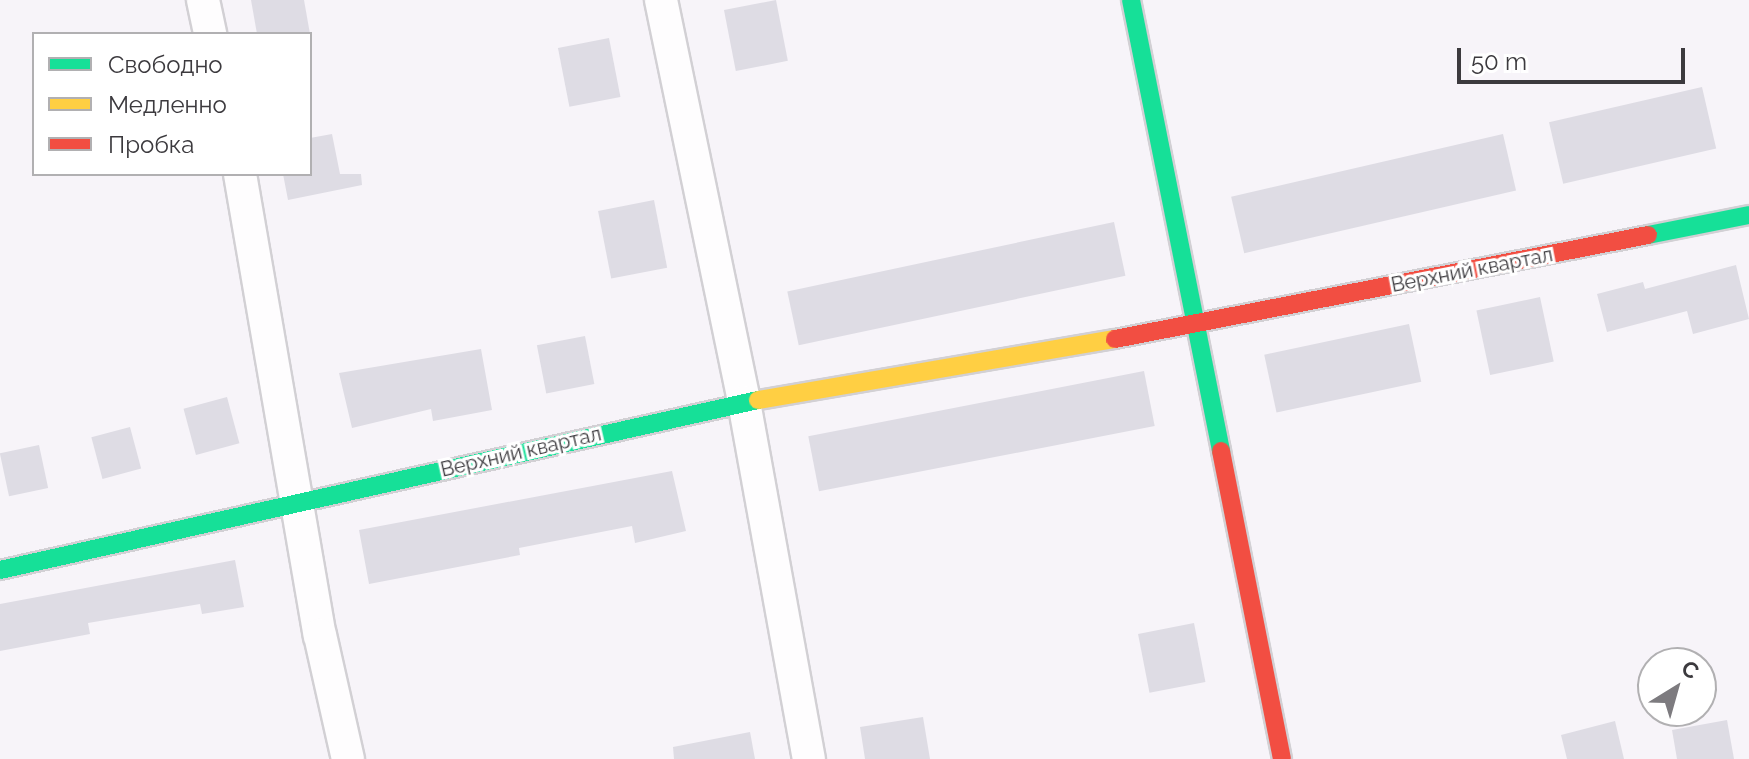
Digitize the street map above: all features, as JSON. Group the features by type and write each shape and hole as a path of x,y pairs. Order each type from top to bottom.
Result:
{"main road":[{"path":"1131,0 1282,759"},
{"name":"Верхний квартал","path":"0,570 744,402 1195,325 1749,215"}],"street":[{"path":"203,0 210,32"},
{"path":"661,0 744,402 809,759"},
{"path":"240,176 320,635 348,759"}],"building":[{"path":"251,0 304,0 310,32 257,32"},
{"path":"776,0 788,61 736,71 724,10"},
{"path":"609,38 620,97 569,107 558,48"},
{"path":"1702,87 1716,148 1563,184 1549,122"},
{"path":"332,134 340,174 361,174 362,185 288,200 283,176 312,176 312,138"},
{"path":"1503,134 1516,191 1244,253 1231,197"},
{"path":"654,200 667,268 611,279 598,211"},
{"path":"1114,222 1125,276 799,345 787,291"},
{"path":"1736,265 1749,319 1693,334 1687,311 1607,332 1597,294 1643,282 1645,289"},
{"path":"1540,297 1554,362 1490,375 1476,311"},
{"path":"1409,324 1421,382 1277,412 1264,355"},
{"path":"585,336 594,384 546,393 537,345"},
{"path":"481,349 492,410 433,421 431,409 352,428 339,373"},
{"path":"1144,371 1155,426 819,491 808,436"},
{"path":"227,397 239,443 196,455 184,409"},
{"path":"130,427 141,469 102,479 91,437"},
{"path":"39,445 48,488 9,496 0,453"},
{"path":"672,471 686,531 635,543 632,526 519,548 520,555 369,584 359,530"},
{"path":"235,560 244,607 202,614 200,604 88,623 90,634 0,651 0,604"},
{"path":"1194,623 1205,682 1149,693 1138,634"},
{"path":"923,717 930,759 865,759 860,727"},
{"path":"1727,720 1734,759 1677,759 1672,730 1717,727 1717,722"},
{"path":"1615,721 1624,759 1567,759 1561,735"},
{"path":"750,732 755,759 674,759 673,747"}],"traffic: fast":[{"path":"1131,0 1221,451"},
{"path":"1648,235 1749,215"},
{"path":"0,570 758,400"}],"traffic: slow":[{"path":"758,400 1115,339"}],"traffic: jam":[{"path":"1115,339 1648,235"},
{"path":"1221,451 1282,759"}]}
